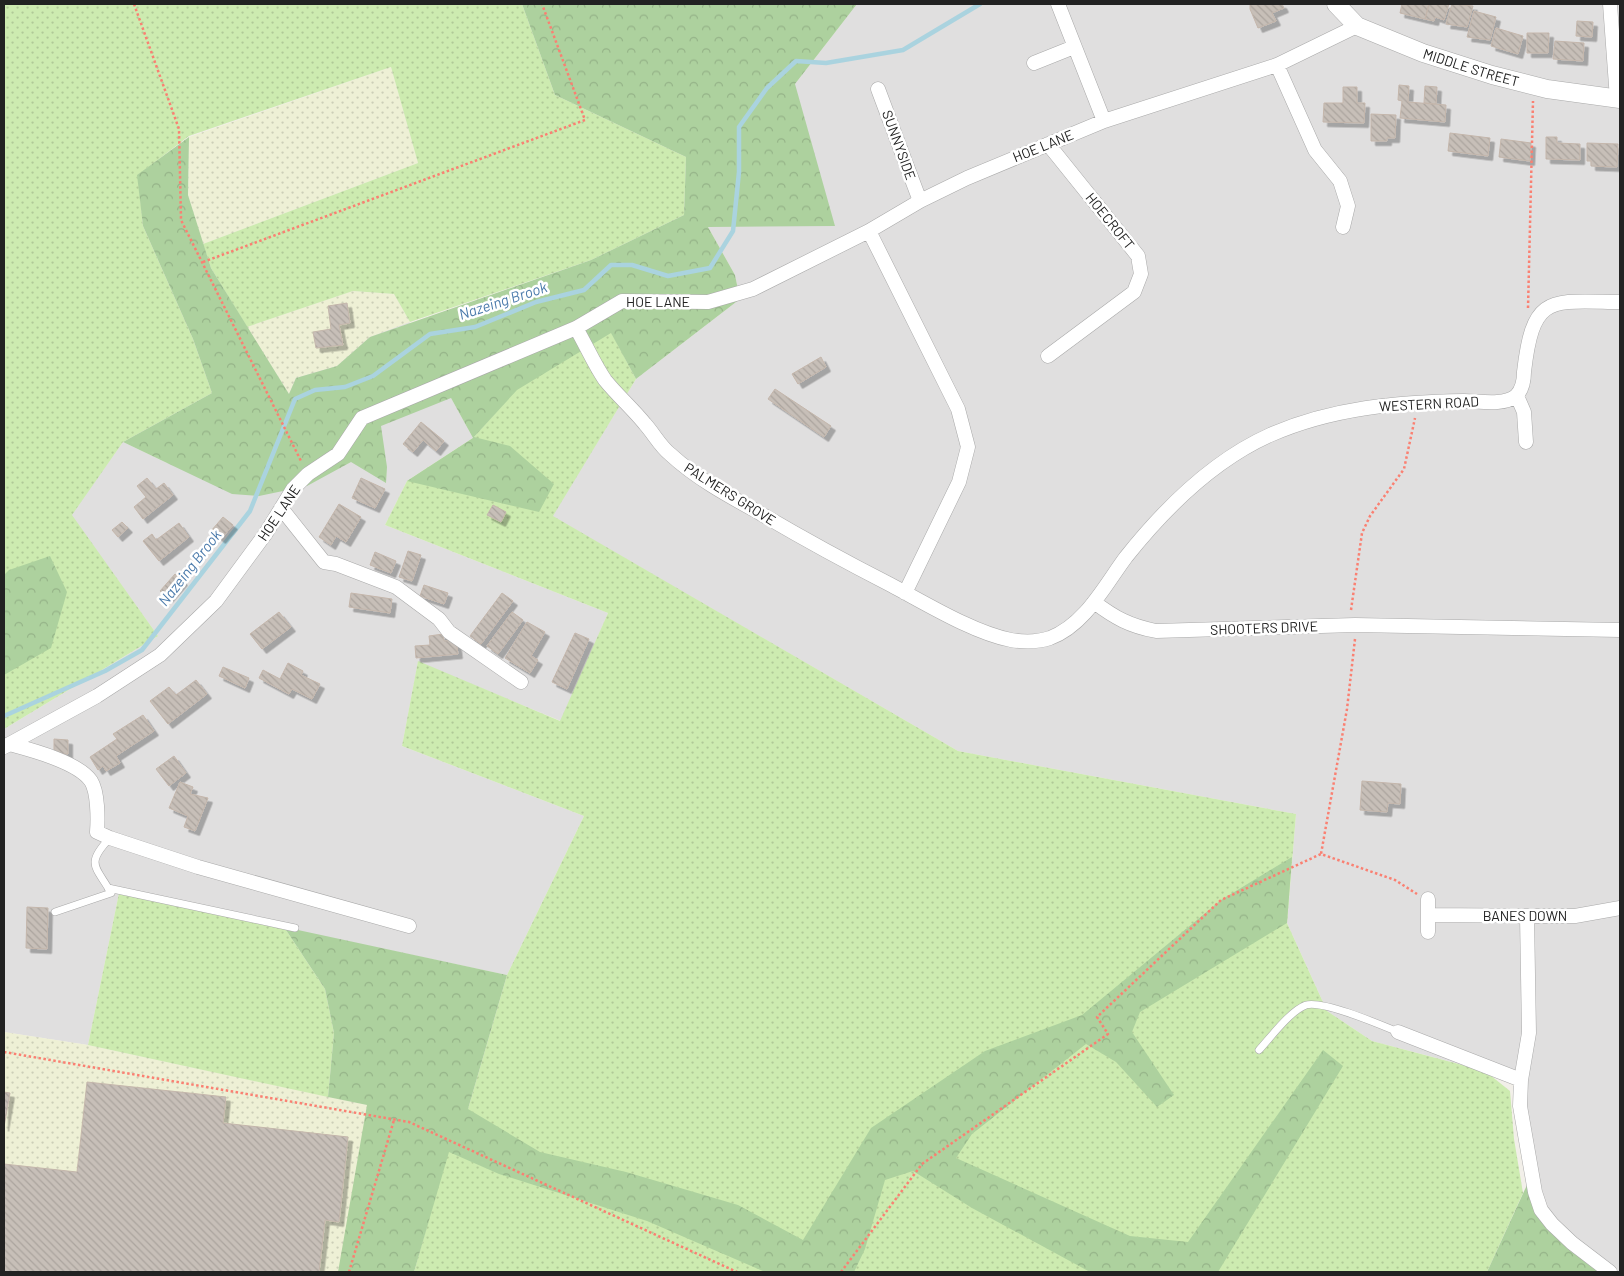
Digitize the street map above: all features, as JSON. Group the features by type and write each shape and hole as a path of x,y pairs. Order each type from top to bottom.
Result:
{"street":[{"path":"1058,4 1104,121"},
{"name":"MIDDLE STREET","path":"1336,4 1357,26 1423,53 1492,76 1533,86 1619,99"},
{"path":"1610,4 1619,99"},
{"name":"HOE LANE","path":"7,745 96,696 160,655 216,601 266,533 293,489 308,474 338,454 362,418 576,328 622,301 708,302 752,289 868,231 920,201 967,178 1104,121 1276,65 1357,26"},
{"path":"1034,64 1074,47"},
{"path":"1276,65 1315,150 1340,181 1348,206 1343,227"},
{"name":"SUNNYSIDE","path":"878,89 920,201"},
{"name":"HOECROFT","path":"1048,144 1138,256 1141,274 1134,292 1048,356"},
{"path":"868,231 958,410 968,447 959,482 905,593"},
{"path":"1526,442 1524,412 1516,396 1523,383 1527,345 1534,321 1546,308 1565,301 1620,302"},
{"name":"PALMERS GROVE","path":"576,328 605,380 666,450 687,470 808,541 905,593 985,632 1011,640 1034,642 1050,638 1068,629 1094,602"},
{"name":"WESTERN ROAD","path":"1094,602 1127,556 1198,480 1234,453 1272,434 1351,410 1418,402 1502,402 1516,396"},
{"path":"281,508 324,562 336,564 396,588 439,619 449,632 521,682"},
{"name":"SHOOTERS DRIVE","path":"1094,602 1112,616 1132,626 1156,631 1352,625 1620,630"},
{"path":"7,745 75,768 91,782 98,815 97,832 110,838 198,867 408,926"},
{"path":"1428,899 1428,932"},
{"name":"BANES DOWN","path":"1428,915 1575,916 1620,908"},
{"path":"1527,916 1529,1033 1521,1080 1520,1106 1525,1141 1541,1210 1572,1244 1610,1272"},
{"path":"1398,1032 1521,1080"}],"lane":[{"path":"55,912 111,893 95,870 97,852 110,838"},
{"path":"108,888 295,928"},
{"path":"1259,1050 1296,1011 1311,1004 1348,1013 1398,1032"}],"path":[{"path":"134,4 179,129 181,220 308,474"},
{"path":"203,262 585,120 542,4"},
{"path":"1533,86 1528,307 1541,314"},
{"path":"1321,854 1347,709 1354,652 1352,625 1362,533 1370,516 1404,469 1418,402"},
{"path":"841,1272 922,1164 1108,1034 1097,1017 1220,900 1321,854 1395,880 1428,899"},
{"path":"4,1052 409,1122 737,1272"},
{"path":"349,1272 394,1120"}],"shaded area":[{"path":"857,4 1620,4 1620,1272 1610,1272 1572,1243 1535,1192 1520,1080 1372,1041 1327,1011 1287,923 1296,814 958,751 552,516 636,379 740,299 735,275 708,227 795,84"},
{"path":"394,294 473,438 407,481 385,525 608,613 561,721 418,662 402,746 584,816 507,975 119,893 88,1045 4,1032 4,729 158,636 71,515 123,442 167,463 289,394 247,327"}],"green space":[{"path":"4,4 522,4 555,95 686,157 684,215 591,260 410,322 394,294 353,291 247,327 211,268 203,244 418,163 391,67 189,136 138,175 143,226 193,339 212,393 123,442 72,515 158,636 4,729"},
{"path":"522,4 857,4 795,84 835,226 708,227 735,275 740,299 636,379 611,333 517,390 474,437 510,446 554,484 539,512 407,481 473,438 451,398 381,426 387,467 386,483 351,462 307,486 259,496 232,494 123,442 212,393 193,339 143,226 137,175 189,137 188,195 211,268 289,394 296,378 337,366 370,337 591,260 684,215 686,157 555,95"},
{"path":"391,67 418,163 203,244 188,195 189,137"},
{"path":"353,291 394,294 410,322 370,337 337,366 296,378 289,394 247,327"},
{"path":"611,332 636,379 553,516 958,751 1296,814 1287,923 1327,1011 1372,1041 1485,1071 1510,1091 1514,1139 1523,1193 1487,1272 414,1272 448,1151 468,1109 507,975 584,816 402,746 418,661 560,721 608,613 385,525 407,481 473,438 517,389"},
{"path":"50,556 67,592 51,648 4,675 4,575 9,570"},
{"path":"1292,857 1287,923 1140,1012 1132,1032 1174,1095 1157,1107 1116,1062 1086,1044 972,1134 956,1158 1130,1236 1188,1242 1323,1050 1343,1066 1218,1272 1090,1272 972,1208 913,1171 885,1180 865,1249 854,1272 765,1272 647,1221 499,1174 449,1152 414,1272 338,1272 367,1105 328,1097 334,1033 325,989 284,927 507,975 468,1109 540,1152 626,1172 738,1205 803,1240 871,1128 985,1051 1082,1015 1221,900"},
{"path":"119,893 284,927 325,989 334,1033 328,1097 88,1045"},
{"path":"4,1032 88,1045 418,1116 360,1272 4,1272"},
{"path":"1532,1174 1535,1192 1572,1243 1610,1272 1487,1272"}],"building":[{"path":"1250,4 1282,4 1284,8 1272,13 1276,21 1258,28 1250,9"},
{"path":"1402,4 1429,4 1425,19 1400,13"},
{"path":"1429,4 1449,4 1444,20 1435,17 1434,21 1425,19"},
{"path":"1452,4 1473,6 1467,27 1446,24"},
{"path":"1474,11 1496,17 1490,40 1467,37"},
{"path":"1577,21 1593,22 1592,37 1576,36"},
{"path":"1496,28 1523,36 1518,54 1491,46"},
{"path":"1527,33 1549,33 1548,53 1527,53"},
{"path":"1555,41 1584,43 1583,61 1553,59"},
{"path":"1399,85 1409,86 1408,102 1446,105 1445,122 1400,118 1402,101 1398,100"},
{"path":"1425,86 1437,87 1436,104 1424,103"},
{"path":"1343,87 1357,87 1357,103 1365,103 1364,123 1323,122 1324,103 1343,103"},
{"path":"1371,114 1396,115 1395,138 1387,138 1387,141 1371,141"},
{"path":"1450,133 1490,138 1488,156 1448,151"},
{"path":"1546,137 1557,137 1557,143 1580,144 1580,160 1546,159"},
{"path":"1501,139 1531,143 1530,161 1499,157"},
{"path":"1587,143 1618,144 1617,167 1591,166 1591,161 1587,161"},
{"path":"347,303 350,323 339,325 343,345 316,348 313,332 331,329 328,306"},
{"path":"821,357 826,367 798,384 792,374"},
{"path":"775,389 831,426 824,437 768,399"},
{"path":"421,422 444,441 436,451 423,440 413,452 403,444"},
{"path":"147,478 156,489 164,483 173,495 143,519 134,507 146,497 137,486"},
{"path":"361,478 385,489 375,508 352,498"},
{"path":"339,504 361,517 346,542 336,536 331,545 319,537"},
{"path":"493,505 506,512 501,522 487,515"},
{"path":"223,517 233,525 221,539 211,531"},
{"path":"122,522 128,528 118,537 112,530"},
{"path":"179,523 189,537 159,561 143,541 152,534 156,540"},
{"path":"408,551 421,555 412,581 399,577"},
{"path":"375,552 396,561 391,573 370,565"},
{"path":"175,574 183,581 168,598 160,591"},
{"path":"424,585 448,593 444,604 420,596"},
{"path":"351,593 392,599 390,613 349,607"},
{"path":"502,593 513,601 481,644 470,636"},
{"path":"279,612 291,627 262,649 250,634"},
{"path":"512,612 523,620 498,654 487,646"},
{"path":"527,622 545,632 531,656 538,660 530,673 505,658"},
{"path":"575,633 589,639 567,689 552,682"},
{"path":"443,634 444,641 456,640 458,654 416,658 415,646 430,645 429,636"},
{"path":"288,663 303,671 301,675 320,684 312,699 292,689 289,694 259,678 263,670 280,679"},
{"path":"223,667 249,678 245,688 219,676"},
{"path":"196,680 207,694 168,724 150,701 169,687 176,695"},
{"path":"143,715 154,731 116,756 120,763 106,771 103,766 98,770 90,757 117,739 113,734"},
{"path":"54,739 68,740 68,754 54,754"},
{"path":"174,756 186,773 169,786 156,769"},
{"path":"1362,781 1401,784 1400,804 1388,803 1387,812 1360,810"},
{"path":"180,782 193,787 190,794 208,798 195,831 184,827 188,816 169,808"},
{"path":"27,907 48,908 47,949 26,948"},
{"path":"87,1082 226,1097 223,1123 348,1137 339,1222 325,1220 319,1272 4,1272 4,1164 77,1172"},
{"path":"4,1092 10,1093 4,1127"}],"waterway":[{"name":"Nazeing Brook","path":"4,716 105,671 142,650 250,511 295,399 315,390 345,387 373,376 430,334 475,327 536,302 584,290 611,265 632,265 668,276 710,268 733,231 739,172 739,127 767,88 796,61 826,63 903,50 980,4"}]}
